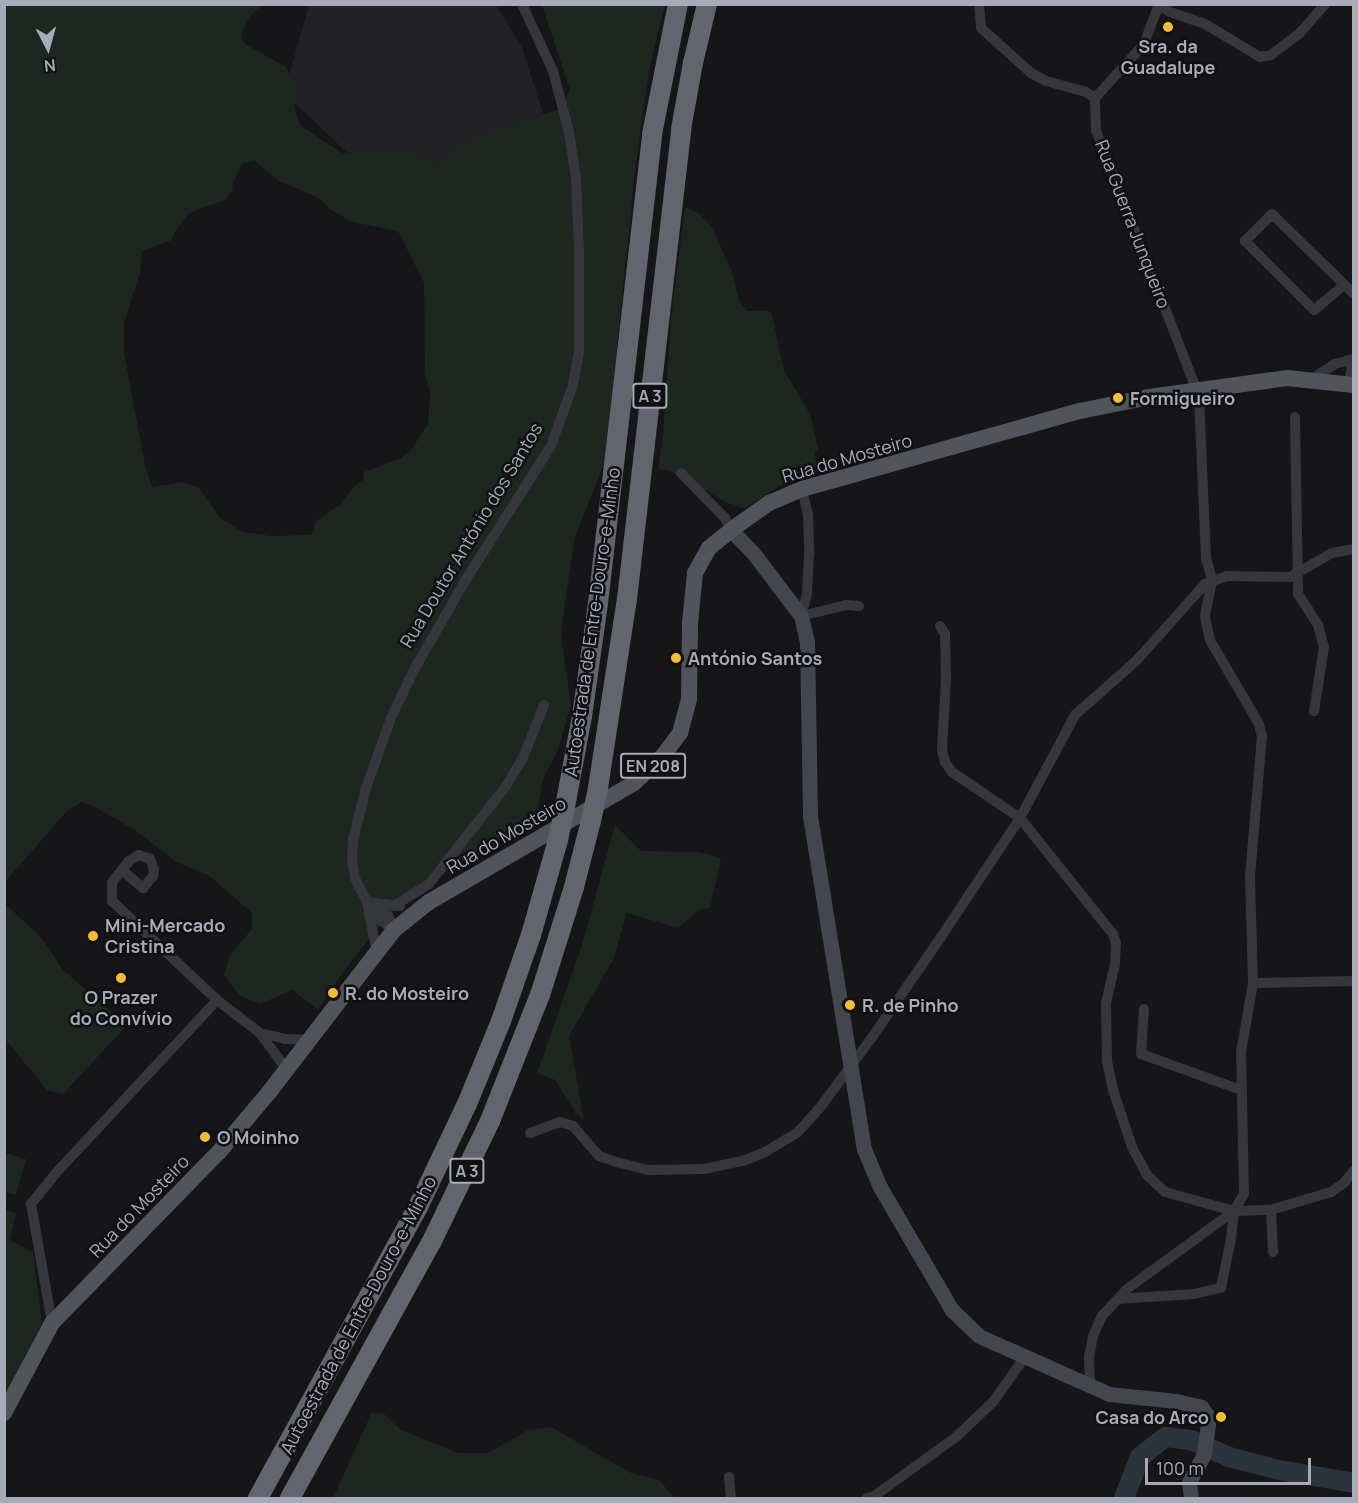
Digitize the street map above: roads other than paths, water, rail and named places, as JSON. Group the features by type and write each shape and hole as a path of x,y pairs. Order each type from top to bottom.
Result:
{"highway":[{"name":"Autoestrada de Entre-Douro-e-Minho","path":"258,1498 408,1227 467,1104 528,946 558,840 582,716 598,603 652,134 678,4"},
{"name":"Autoestrada de Entre-Douro-e-Minho","path":"290,1498 431,1243 490,1121 540,995 574,887 598,788 627,599 681,129 706,4"}],"main road":[{"name":"Rua do Mosteiro","path":"4,1413 52,1323 219,1152 286,1070 394,930 429,902 634,783 662,757 680,733 689,699 690,623 694,573 709,548 731,530 769,502 802,489 1080,411 1196,390 1287,378 1345,384"}],"street":[{"name":"Rua Doutor António dos Santos","path":"377,953 368,907 355,878 353,840 366,788 391,718 415,668 465,581 551,446 573,385 579,350 579,237 576,178 569,132 553,71 522,4"},
{"path":"979,4 981,28 1031,73 1046,81 1086,92 1095,98 1144,44 1159,5 1170,12 1205,24 1260,57 1271,55 1300,33 1325,4"},
{"name":"Rua Guerra Junqueiro","path":"1095,98 1096,130 1199,396 1206,558 1212,579"},
{"path":"1344,285 1314,310 1245,241 1272,214 1344,285 1353,294"},
{"path":"1317,380 1318,374 1335,364 1353,359 1345,384"},
{"path":"1296,417 1298,594 1318,625 1324,647 1314,711"},
{"path":"681,473 725,518 731,530 754,554 801,616 807,641 810,816 864,1149 880,1187 952,1310 979,1336 1109,1394 1176,1401 1201,1407 1207,1415 1208,1424 1204,1454 1188,1482 1191,1498"},
{"path":"801,616 807,594 809,554 808,516 802,489"},
{"path":"530,1133 549,1124 573,1126 599,1156 648,1170 704,1169 743,1161 765,1152 798,1131 822,1105 934,947 1020,818 1075,715 1125,673 1179,616 1199,587 1212,579 1227,576 1290,577 1332,553 1353,549"},
{"path":"1090,1386 1089,1357 1093,1336 1102,1316 1127,1289 1234,1211 1244,1194 1241,1052 1252,983 1250,876 1262,737 1259,724 1210,640 1205,616 1212,579"},
{"path":"801,616 846,605 859,606"},
{"path":"940,626 945,634 946,679 942,750 945,762 952,772 1020,818 1113,934 1116,943 1115,964 1106,1003 1106,1044 1113,1090 1132,1147 1154,1185 1165,1192 1234,1211 1271,1210 1330,1192 1344,1183 1353,1170"},
{"path":"394,906 429,884 506,786 523,758 544,705"},
{"path":"122,870 112,883 112,901 217,1000 260,1033 286,1070"},
{"path":"368,907 429,902"},
{"name":"Rua Doutor António dos Santos","path":"368,907 388,915 394,930"},
{"path":"1252,983 1353,981"},
{"path":"52,1323 30,1209 40,1190 217,1000"},
{"path":"1144,1009 1141,1054 1241,1090"},
{"path":"260,1033 285,1039 309,1040"},
{"path":"1271,1210 1273,1252"},
{"path":"1118,1299 1194,1294 1221,1288 1232,1239 1234,1211"},
{"path":"867,1498 873,1497 956,1437 993,1402 1024,1358"},
{"path":"729,1477 731,1498"}],"waterway":[{"path":"1124,1498 1140,1457 1166,1437 1191,1440 1229,1457 1279,1470 1354,1483"}],"place":[{"name":"Sra. da Guadalupe","path":"1168,27"},
{"name":"Formigueiro","path":"1118,398"},
{"name":"António Santos","path":"676,658"},
{"name":"Mini-Mercado Cristina","path":"93,936"},
{"name":"O Prazer do Convívio","path":"121,978"},
{"name":"R. do Mosteiro","path":"333,993"},
{"name":"R. de Pinho","path":"850,1005"},
{"name":"O Moinho","path":"205,1137"},
{"name":"Casa do Arco","path":"1221,1417"}]}
